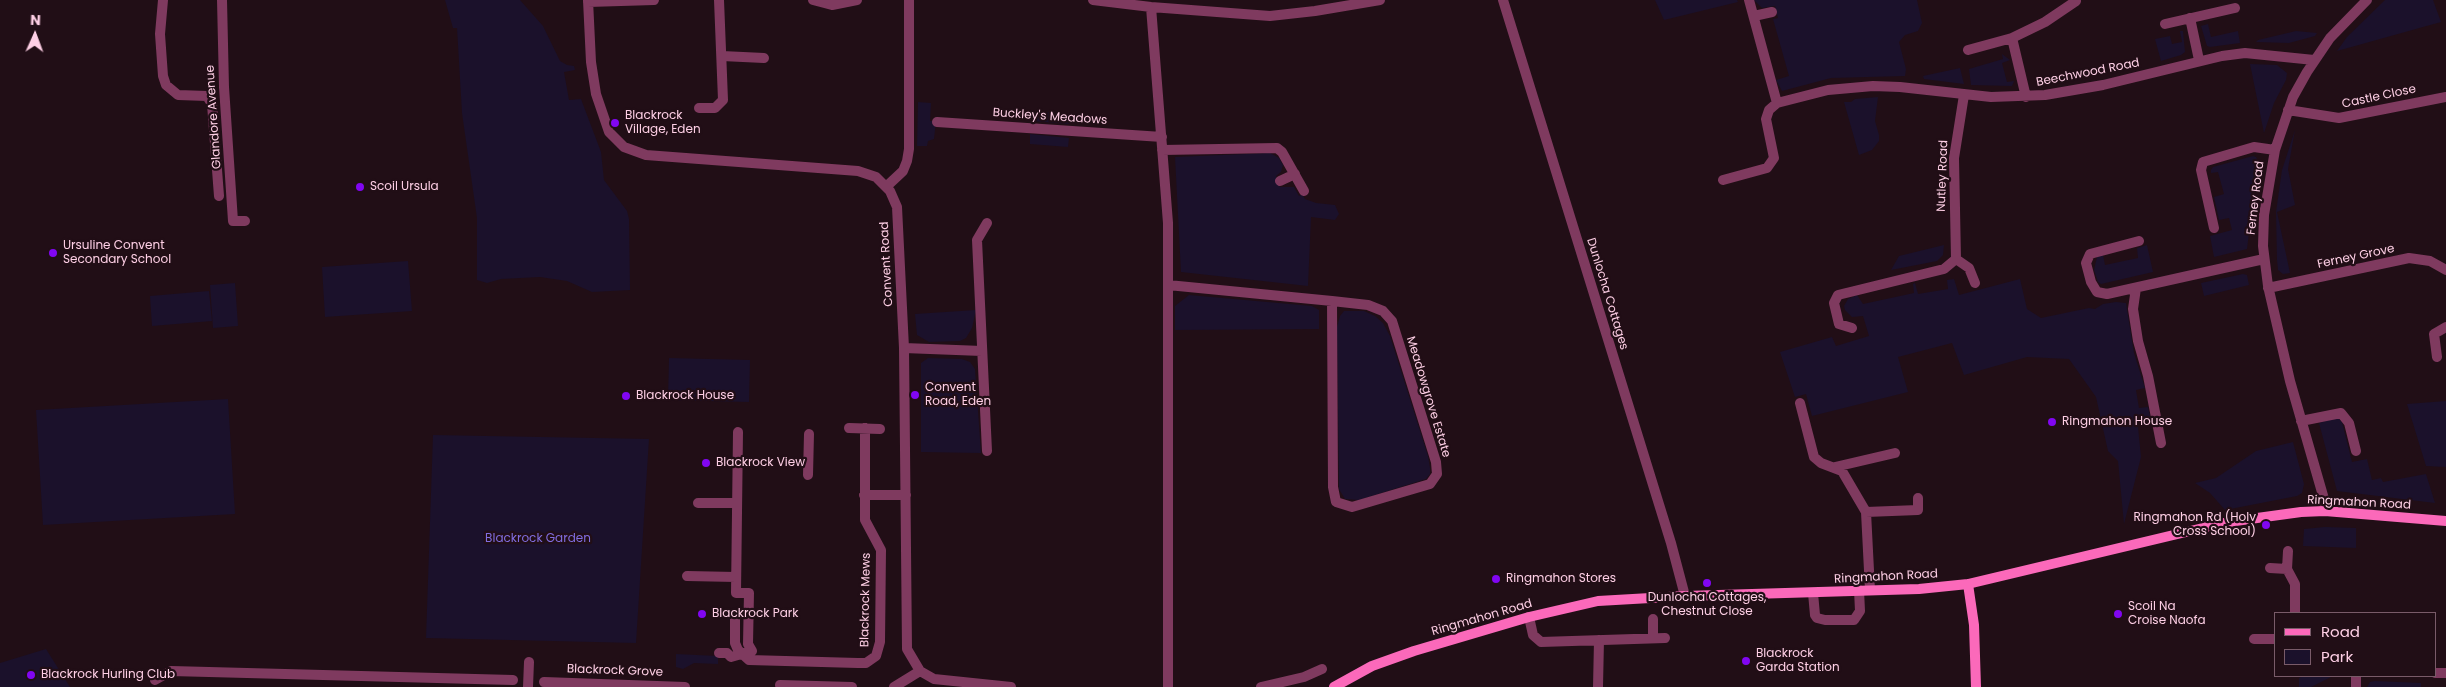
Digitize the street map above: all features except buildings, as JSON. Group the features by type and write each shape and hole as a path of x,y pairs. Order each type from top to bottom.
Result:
{"street":[{"path":"163,0 160,34 163,76 166,85 178,95 207,96 212,104 219,196"},
{"name":"Glandore Avenue","path":"222,0 224,87 233,221 244,221"},
{"path":"654,0 588,1 591,62 596,94 609,132 624,147 646,155 844,169 871,174 887,186 903,171 908,162 909,0"},
{"path":"699,108 715,108 722,103 724,94 719,0"},
{"path":"814,0 832,5 857,0"},
{"path":"1092,0 1151,7 1270,16 1315,11 1380,0"},
{"name":"Dunlocha Cottages","path":"1503,0 1671,543 1685,596"},
{"path":"1724,180 1767,168 1773,162 1774,154 1766,119 1769,110 1777,103 1749,0"},
{"name":"Ferney Road","path":"2325,511 2324,499 2301,421 2268,288 2264,259 2264,215 2275,150 2288,110 2300,84 2330,38 2367,0"},
{"path":"1968,50 2012,38 2045,22 2076,1"},
{"path":"1151,7 1167,206 1168,687"},
{"path":"2165,24 2235,8"},
{"path":"1754,16 1772,12"},
{"path":"2190,18 2199,60"},
{"path":"2012,38 2026,96"},
{"name":"Beechwood Road","path":"1777,103 1828,90 1873,86 1900,87 1964,95 2026,96 2103,85 2199,60 2245,53 2314,60"},
{"path":"722,56 764,58"},
{"name":"Nutley Road","path":"1956,259 1954,158 1964,95"},
{"name":"Castle Close","path":"2288,110 2339,118 2446,97"},
{"name":"Buckley's Meadows","path":"937,122 1162,137"},
{"path":"1162,150 1272,147 1282,152 1304,192"},
{"path":"2214,228 2201,170 2203,162 2254,147 2275,150"},
{"path":"1280,181 1295,174"},
{"name":"Convent Road","path":"887,186 897,206 904,348 907,649 920,671"},
{"path":"987,223 978,240 987,451"},
{"path":"2139,241 2093,251 2087,257 2093,288 2101,294 2264,259"},
{"name":"Ferney Grove","path":"2268,288 2409,258 2430,260 2446,270"},
{"path":"1852,328 1839,324 1834,303 1838,295 1944,269 1956,259 1969,268 1976,283"},
{"name":"Meadowgrove Estate","path":"1168,285 1332,301 1368,305 1383,311 1392,321 1436,462 1437,474 1430,484 1352,507 1342,506 1336,502 1333,487 1332,301"},
{"path":"2136,288 2134,316 2161,443"},
{"path":"2437,357 2434,334 2446,327"},
{"path":"904,348 982,351"},
{"path":"1800,403 1814,457 1821,463 1835,467 1847,476 1866,512 1870,590"},
{"path":"2301,421 2341,413 2349,423 2356,451"},
{"path":"849,428 880,429"},
{"name":"Blackrock Mews","path":"742,654 749,660 756,661 858,663 866,663 876,656 880,642 881,550 865,520 864,428"},
{"path":"720,653 727,653 731,657 752,651 748,644 749,593 736,593 738,432"},
{"path":"808,434 808,475"},
{"path":"1835,467 1895,453"},
{"path":"864,495 906,495"},
{"path":"1866,512 1918,510 1918,498"},
{"path":"698,503 737,503"},
{"name":"Ringmahon Road","path":"1334,687 1372,666 1528,617 1598,601 1685,596 1924,588 1968,584 2228,522 2277,514 2325,511 2446,521"},
{"path":"2288,551 2287,569 2296,584 2295,612"},
{"path":"2270,568 2287,569"},
{"path":"686,576 736,577"},
{"path":"1968,584 1974,625 1976,687"},
{"path":"1813,593 1815,615 1817,618 1826,620 1854,620 1860,611 1859,590"},
{"path":"735,614 735,643 742,654"},
{"path":"1528,617 1533,635 1541,642 1666,638"},
{"path":"1653,619 1653,638"},
{"path":"2254,639 2274,639"},
{"path":"1598,687 1599,640"},
{"path":"528,687 529,662"},
{"path":"1261,687 1304,677 1322,669"},
{"path":"155,680 171,671 382,682 513,680"},
{"path":"894,687 920,671 934,679 1011,687"},
{"name":"Blackrock Grove","path":"544,682 684,687"},
{"path":"780,685 852,687"}],"green space":[{"path":"445,0 520,0 543,26 560,61 574,66 575,70 564,72 569,100 581,99 601,152 604,180 627,211 629,219 630,290 592,292 567,281 540,277 501,279 487,283 477,280 477,218 462,113 457,28 453,28"},
{"path":"1655,0 1737,0 1738,2 1664,20"},
{"path":"1754,0 1917,0 1922,23 1918,31 1905,35 1899,42 1906,69 1905,76 1831,78 1782,91 1776,80 1789,76 1773,19 1778,18 1775,6 1762,8"},
{"path":"2385,0 2433,0 2441,22 2337,51 2347,37"},
{"path":"2208,24 2211,37 2238,31 2240,43 2207,46 2201,26"},
{"path":"2180,31 2183,31 2185,52 2161,61 2155,39 2170,36 2172,44 2182,42"},
{"path":"2296,31 2317,33 2315,36 2289,43 2256,42 2258,40"},
{"path":"2002,54 2010,60 2002,63 2007,82 2014,81 2012,86 1971,85 1969,69 2003,59"},
{"path":"2250,64 2277,65 2287,73 2286,80 2274,103 2264,133"},
{"path":"1960,68 1964,84 1924,79 1923,76"},
{"path":"1878,97 1875,121 1879,141 1872,150 1859,155 1844,102"},
{"path":"918,102 931,103 930,121 936,121 934,139 928,141 927,146 917,146"},
{"path":"1033,111 1070,114 1070,124 1032,121"},
{"path":"2295,130 2288,169 2295,205 2277,212 2290,273 2283,274 2278,270 2276,212 2282,170"},
{"path":"1030,134 1069,138 1068,147 1030,144"},
{"path":"1270,153 1279,158 1283,165 1281,172 1276,176 1280,187 1294,187 1299,196 1302,194 1305,199 1316,203 1335,205 1339,214 1335,220 1311,217 1308,286 1181,272 1175,157"},
{"path":"2253,156 2258,161 2247,249 2214,257 2210,236 2232,230 2229,218 2219,220 2214,197 2224,194 2218,172 2211,173 2211,170 2213,167"},
{"path":"1944,245 1943,255 1937,261 1891,270 1899,256"},
{"path":"2147,245 2153,272 2101,284 2098,282 2094,270 2097,257 2103,255 2105,265 2138,258 2137,248"},
{"path":"408,261 412,311 325,317 322,267"},
{"path":"2243,274 2247,275 2249,285 2204,296 2201,283"},
{"path":"1954,279 1959,295 2020,279 2027,309 2041,318 2089,308 2095,309 2103,304 2126,303 2134,353 2145,388 2136,390 2139,408 2148,407 2151,420 2148,423 2140,424 2138,427 2141,457 2124,524 2118,461 2108,451 2096,397 2069,359 2027,357 1964,375 1952,343 1898,357 1908,392 1812,416 1806,394 1795,397 1780,352 1832,337 1836,346 1869,336 1863,316 1852,317 1845,310 1844,306 1848,299 1857,295 1863,304 1914,293 1913,284 1915,283 1918,294 1948,289 1947,280"},
{"path":"235,283 238,326 213,328 210,285"},
{"path":"209,291 212,321 152,326 150,296"},
{"path":"1189,295 1312,306 1319,310 1319,329 1175,330 1175,306"},
{"path":"976,310 972,328 966,338 960,341 929,342 917,335 915,314"},
{"path":"1344,311 1364,311 1375,316 1383,323 1390,336 1428,456 1430,468 1430,474 1426,479 1359,500 1345,499 1339,489 1337,327 1340,316"},
{"path":"669,358 750,360 749,402 668,400"},
{"path":"928,358 962,359 970,362 975,369 981,453 921,452 921,363"},
{"path":"228,399 235,514 43,525 36,410"},
{"path":"2446,401 2446,467 2426,466 2407,404"},
{"path":"2335,418 2342,422 2352,462 2367,459 2372,480 2381,478 2383,482 2426,474 2435,503 2337,491 2319,423"},
{"name":"Blackrock Garden","path":"433,435 649,439 636,643 426,638"},
{"path":"2293,442 2304,484 2302,493 2297,496 2225,510 2210,493 2195,483 2216,478 2256,451"},
{"path":"2325,527 2356,528 2356,548 2303,546 2304,529"},
{"name":"Blackrock Hurling Club","path":"46,649 70,687 0,687 0,663"},
{"path":"676,654 718,656 718,664 694,663 683,669 676,667"},
{"path":"2331,677 2311,687 2299,687 2299,678"},
{"path":"2370,682 2421,683 2421,687 2367,687"}],"place":[{"name":"Blackrock Village, Eden","path":"615,123"},
{"name":"Scoil Ursula","path":"360,187"},
{"name":"Ursuline Convent Secondary School","path":"53,253"},
{"name":"Convent Road, Eden","path":"915,395"},
{"name":"Blackrock House","path":"626,396"},
{"name":"Ringmahon House","path":"2052,422"},
{"name":"Blackrock View","path":"706,463"},
{"name":"Ringmahon Rd (Holy Cross School)","path":"2266,525"},
{"name":"Ringmahon Stores","path":"1496,579"},
{"name":"Dunlocha Cottages, Chestnut Close","path":"1707,583"},
{"name":"Blackrock Park","path":"702,614"},
{"name":"Scoil Na Croise Naofa","path":"2118,614"},
{"name":"Blackrock Garda Station","path":"1746,661"},
{"name":"Blackrock Hurling Club","path":"31,675"}]}
